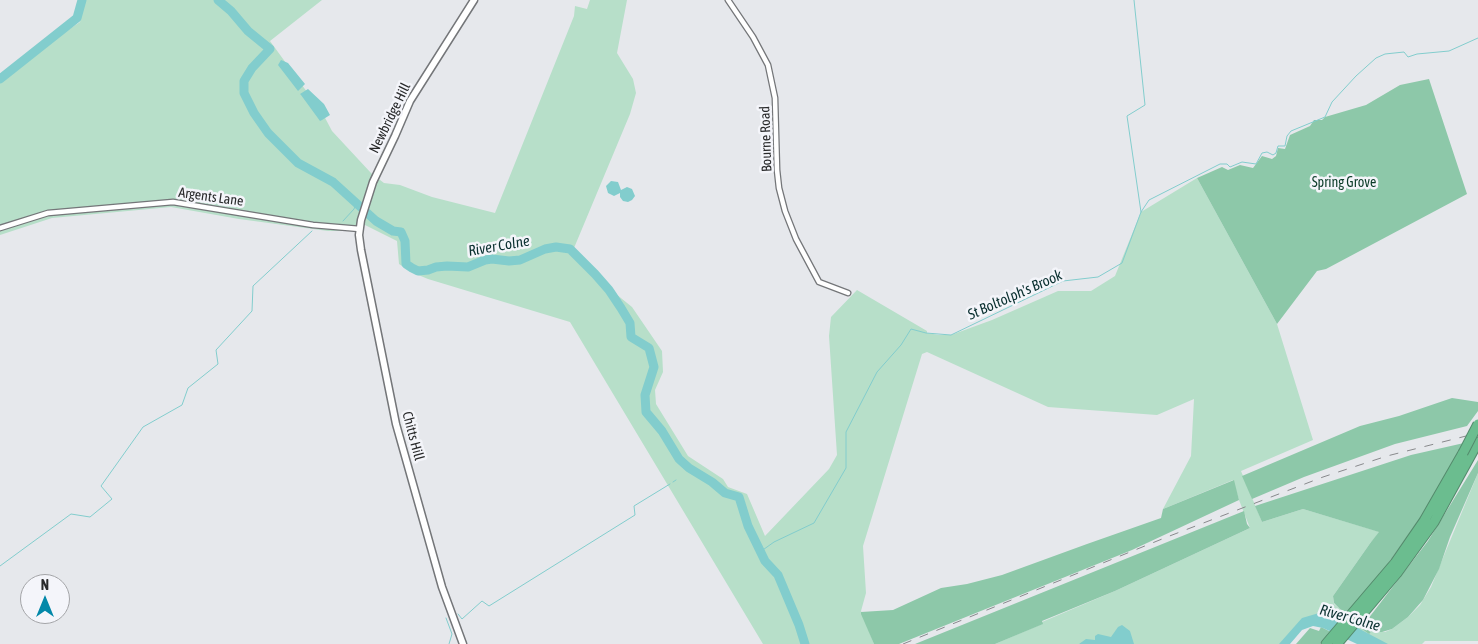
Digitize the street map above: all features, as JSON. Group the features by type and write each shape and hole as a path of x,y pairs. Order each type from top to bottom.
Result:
{"highway":[{"path":"1337,644 1424,521 1478,424"},
{"path":"1326,644 1397,573 1434,522 1478,442"}],"street":[{"name":"Newbridge Hill","path":"360,229 373,182 410,101 474,0"},
{"name":"Bourne Road","path":"728,0 753,37 768,65 775,98 778,170 785,211 803,253 819,282 848,293"},
{"name":"Argents Lane","path":"0,228 48,213 173,202 313,225 360,229"},
{"name":"Chitts Hill","path":"360,229 360,250 396,424 442,587 463,644"}],"green space":[{"path":"85,0 322,0 270,41 323,114 332,131 371,173 384,183 400,185 432,197 495,213 574,16 575,6 587,9 590,0 627,0 617,53 633,79 636,93 630,114 574,248 616,294 632,307 662,351 663,372 655,390 656,404 688,456 723,479 728,487 747,494 765,536 829,469 837,455 829,336 831,317 857,290 927,331 927,333 939,335 951,335 992,320 1058,291 1091,291 1115,276 1141,212 1197,178 1277,324 1313,440 1241,471 1262,522 1303,509 1380,532 1333,596 1334,604 1369,633 1385,632 1408,617 1420,605 1431,587 1478,473 1478,641 1425,641 1422,644 1378,644 1310,616 1285,644 995,644 1250,528 1233,480 1163,509 1191,456 1194,399 1157,415 1048,407 927,352 922,354 863,546 866,593 861,611 874,644 763,644 570,322 428,279 411,272 399,264 397,241 365,225 351,231 328,231 239,219 171,207 52,218 0,235 0,76 80,22"},
{"name":"Spring Grove","path":"1429,79 1467,194 1326,269 1317,271 1277,324 1197,178 1222,167 1228,170 1240,165 1253,168 1262,156 1272,159 1276,156 1278,148 1285,149 1290,135 1310,126 1314,120 1322,120 1325,117 1366,105 1400,85"},
{"path":"1452,398 1478,402 1478,411 1467,426 1395,444 1304,477 1252,499 1242,476 1360,426 1399,416"},
{"path":"1464,443 1428,507 1387,565 1346,615 1334,603 1333,596 1379,532 1303,509 1262,522 1255,506 1411,455"},
{"path":"1478,460 1478,473 1450,537 1439,569 1423,600 1408,617 1392,629 1382,632 1371,632 1369,634 1361,628 1428,541"},
{"path":"1234,480 1239,500 1132,550 899,644 874,644 861,614 861,612 893,610 941,588 967,584 1002,575 1161,518 1163,509"},
{"path":"1244,511 1250,528 1115,591 1042,621 1043,624 995,644 915,644"},
{"path":"1321,627 1331,632 1320,644 1296,644 1310,628 1319,631"}],"water":[{"path":"281,60 288,63 305,84 298,91 278,65"},
{"path":"308,89 324,104 330,115 320,121 300,94"},
{"path":"611,181 618,182 621,190 627,187 632,189 635,196 632,200 628,202 623,201 620,193 614,196 608,193 606,186"},
{"path":"1319,613 1337,617 1388,644 1357,644 1323,628 1313,626 1302,630 1290,644 1279,644 1302,618"},
{"path":"1122,625 1130,631 1134,644 1079,644 1086,639 1095,640 1095,636 1098,634 1111,637 1118,627"}],"waterway":[{"name":"River Colne","path":"0,79 77,18 82,0"},
{"name":"River Colne","path":"218,0 231,11 248,31 270,49 252,68 244,81 244,93 254,113 268,133 298,163 333,182 376,221 393,231 401,232 405,241 406,264 418,271 447,266 468,267 492,259 520,260 545,249 556,247 570,249 595,274 609,290 630,323 631,337 649,348 654,367 645,395 646,412 662,431 679,459 725,493 739,497 748,526 765,561 778,575 805,644"},
{"path":"1134,0 1145,105 1127,116 1141,212"},
{"name":"St Boltolph's Brook","path":"760,552 774,542 814,523 846,468 846,432 877,372 901,345 911,329 926,333 951,335 1063,281 1098,277 1122,263 1141,212 1149,200 1220,164 1227,164 1230,167 1242,162 1256,164 1262,153 1267,152 1273,155 1276,153 1278,146 1285,146 1287,136 1291,131 1325,117 1332,102 1376,58 1385,54 1404,52 1408,57 1417,54 1449,51 1478,38"},
{"path":"343,221 356,204"},
{"path":"0,566 71,514 90,517 112,499 101,486 143,427 182,405 188,388 218,364 216,350 252,311 253,286 312,231"},
{"path":"458,614 462,619 482,601 489,606 635,515 634,506 670,484"},
{"path":"446,618 452,634 449,644"}],"railway":[{"path":"903,644 1167,537 1323,477 1387,456 1478,433"}]}
